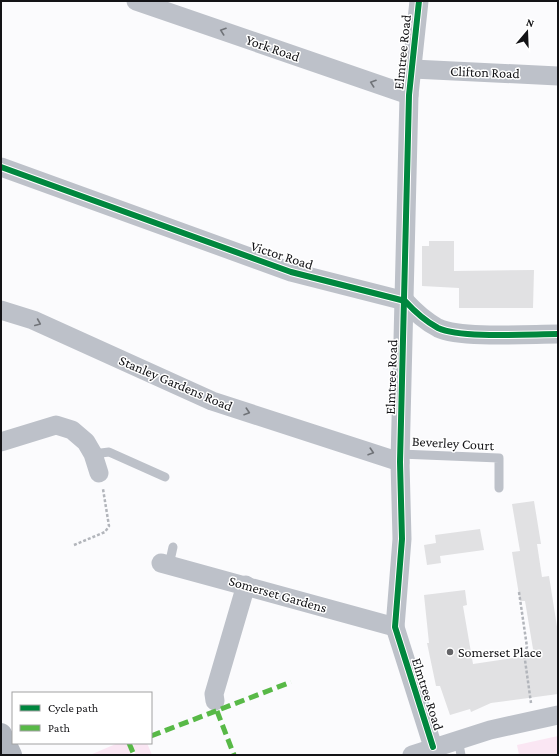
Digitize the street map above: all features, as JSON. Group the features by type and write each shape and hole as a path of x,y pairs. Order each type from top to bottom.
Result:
{"main road":[{"path":"1,734 10,755"}],"street":[{"name":"York Road","path":"136,1 409,96"},
{"name":"Elmtree Road","path":"419,1 409,96 400,458 402,539 394,627 433,748"},
{"name":"Clifton Road","path":"413,69 558,76"},
{"name":"Victor Road","path":"1,167 291,272 405,301"},
{"path":"405,301 417,314 439,328 461,334 558,334"},
{"name":"Stanley Gardens Road","path":"1,310 33,320 212,401 400,458"},
{"path":"1,442 56,425 72,430 86,442 93,454 98,473"},
{"name":"Somerset Gardens","path":"168,558 246,585 394,627"},
{"path":"216,701 214,694 246,585"},
{"path":"412,755 433,748 460,747 533,720 558,714"}],"lane":[{"path":"93,454 109,452 164,477"},
{"name":"Beverley Court","path":"400,458 499,458 499,488"}],"path":[{"path":"74,545 105,532 109,526 106,502 98,473"},
{"path":"519,592 527,647 524,653 533,720"}],"shaded area":[{"path":"558,736 558,755 519,755 517,745"},
{"path":"116,744 128,744 132,753 127,755 90,755"},
{"path":"136,744 147,744 152,755 136,755 132,746"}],"building":[{"path":"429,241 454,241 454,271 534,270 533,308 459,308 459,288 422,286 422,246 429,246"},
{"path":"534,501 541,544 537,544 542,577 549,576 558,633 558,694 491,703 471,712 470,709 450,715 440,686 436,686 427,643 429,643 424,595 465,590 467,605 463,606 473,664 534,655 525,601 520,601 512,552 520,551 512,504"},
{"path":"480,529 484,550 440,556 441,563 427,565 424,545 436,543 435,535"}],"marked path":[{"path":"152,736 291,682"},
{"path":"217,711 234,755"},
{"path":"129,744 134,755"}],"cycle path":[{"path":"419,1 409,95 400,462 402,539 395,627 433,747"},
{"path":"1,167 291,272 405,301 416,313 438,328 463,334 479,335 558,334"}],"place":[{"name":"Somerset Place","path":"450,652"}]}
